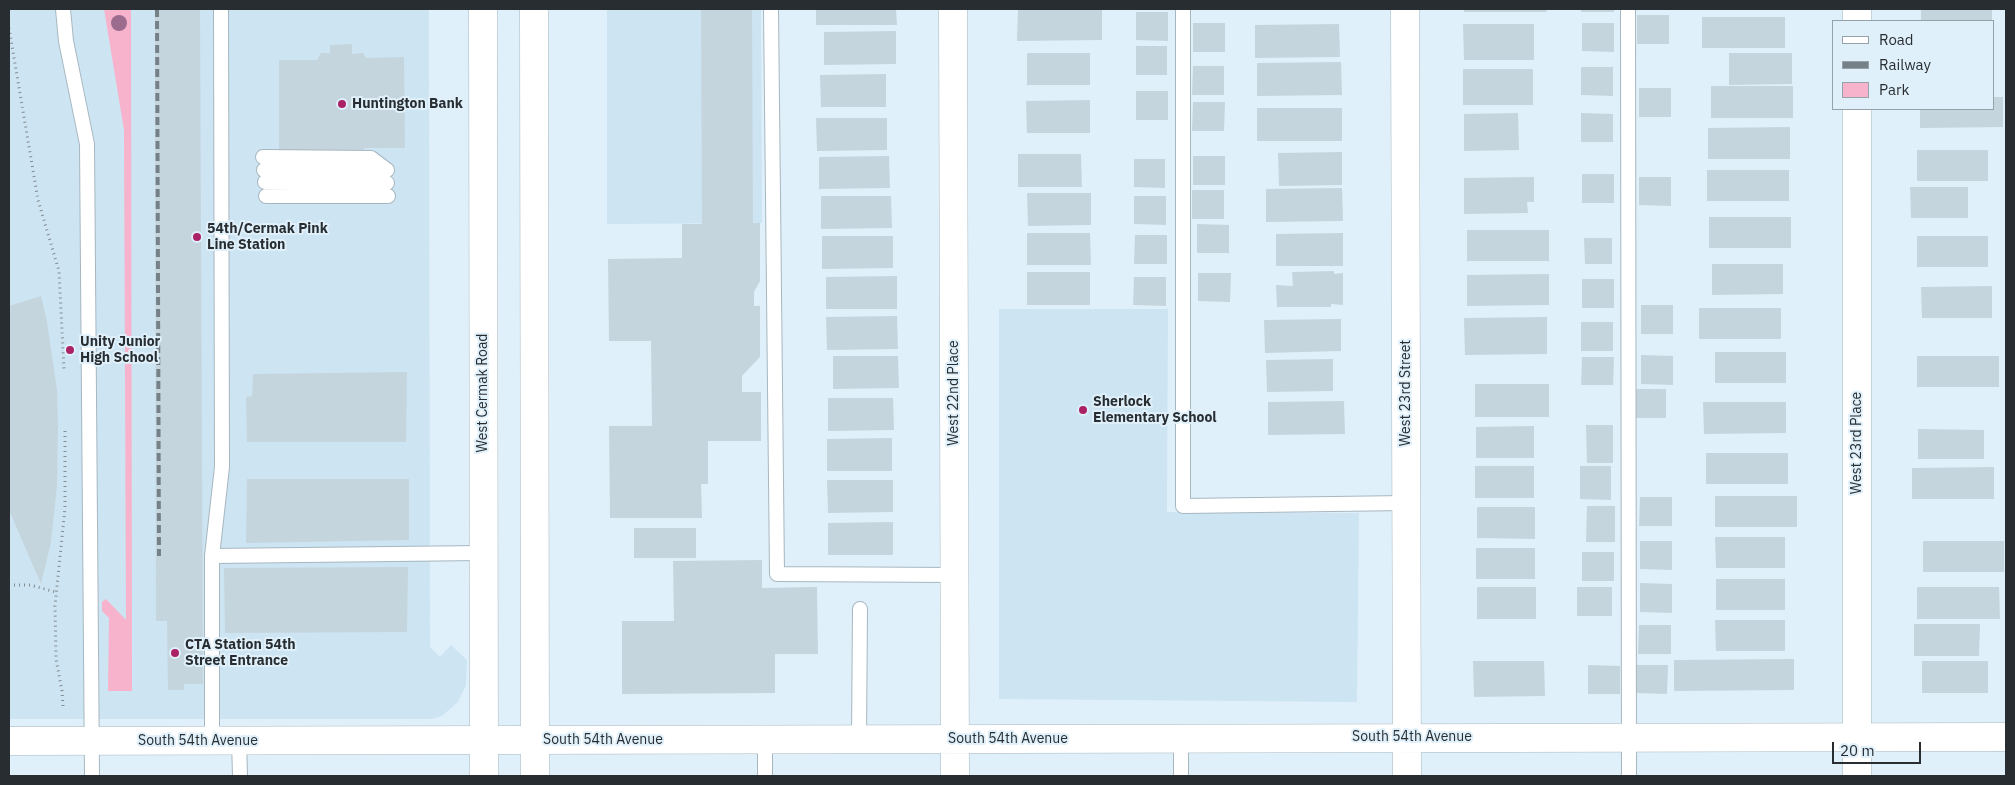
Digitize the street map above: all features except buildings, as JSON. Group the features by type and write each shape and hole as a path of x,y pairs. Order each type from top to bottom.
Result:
{"street":[{"name":"West Cermak Road","path":"483,9 484,776"},
{"path":"534,9 535,776"},
{"name":"West 22nd Place","path":"953,9 954,776"},
{"name":"West 23rd Street","path":"1406,9 1407,776"},
{"name":"West 23rd Place","path":"1857,110 1857,776"},
{"name":"South 54th Avenue","path":"9,741 2006,737"}],"lane":[{"path":"62,9 66,41 87,144 92,776"},
{"path":"212,741 212,556 222,467 221,9"},
{"path":"771,9 777,574 954,575"},
{"path":"1183,9 1183,506 1406,503"},
{"path":"1628,9 1629,776"},
{"path":"388,183 265,176 388,183"},
{"path":"212,556 484,553"},
{"path":"859,739 860,609"},
{"path":"1181,739 1181,776"},
{"path":"240,740 240,776"},
{"path":"765,740 765,776"}],"path":[{"path":"9,28 38,200 60,271 64,374"},
{"path":"63,706 56,660 55,606 65,508 65,422"},
{"path":"9,585 30,585 56,592"}],"shaded area":[{"path":"9,9 429,9 430,647 440,657 451,645 467,660 466,685 458,702 442,716 431,719 9,719"},
{"path":"607,9 761,9 762,223 607,224"},
{"name":"Sherlock Elementary School","path":"999,309 1168,309 1167,512 1359,513 1357,702 999,699"}],"green space":[{"path":"104,9 131,9 132,691 108,691 109,618 102,611 102,602 106,599 126,620 124,130"}],"railway":[{"path":"157,9 159,556"}],"place":[{"name":"Huntington Bank","path":"342,104"},
{"name":"54th/Cermak Pink Line Station","path":"197,237"},
{"name":"Unity Junior High School","path":"70,350"},
{"name":"Sherlock Elementary School","path":"1083,410"},
{"name":"CTA Station 54th Street Entrance","path":"175,653"}]}
